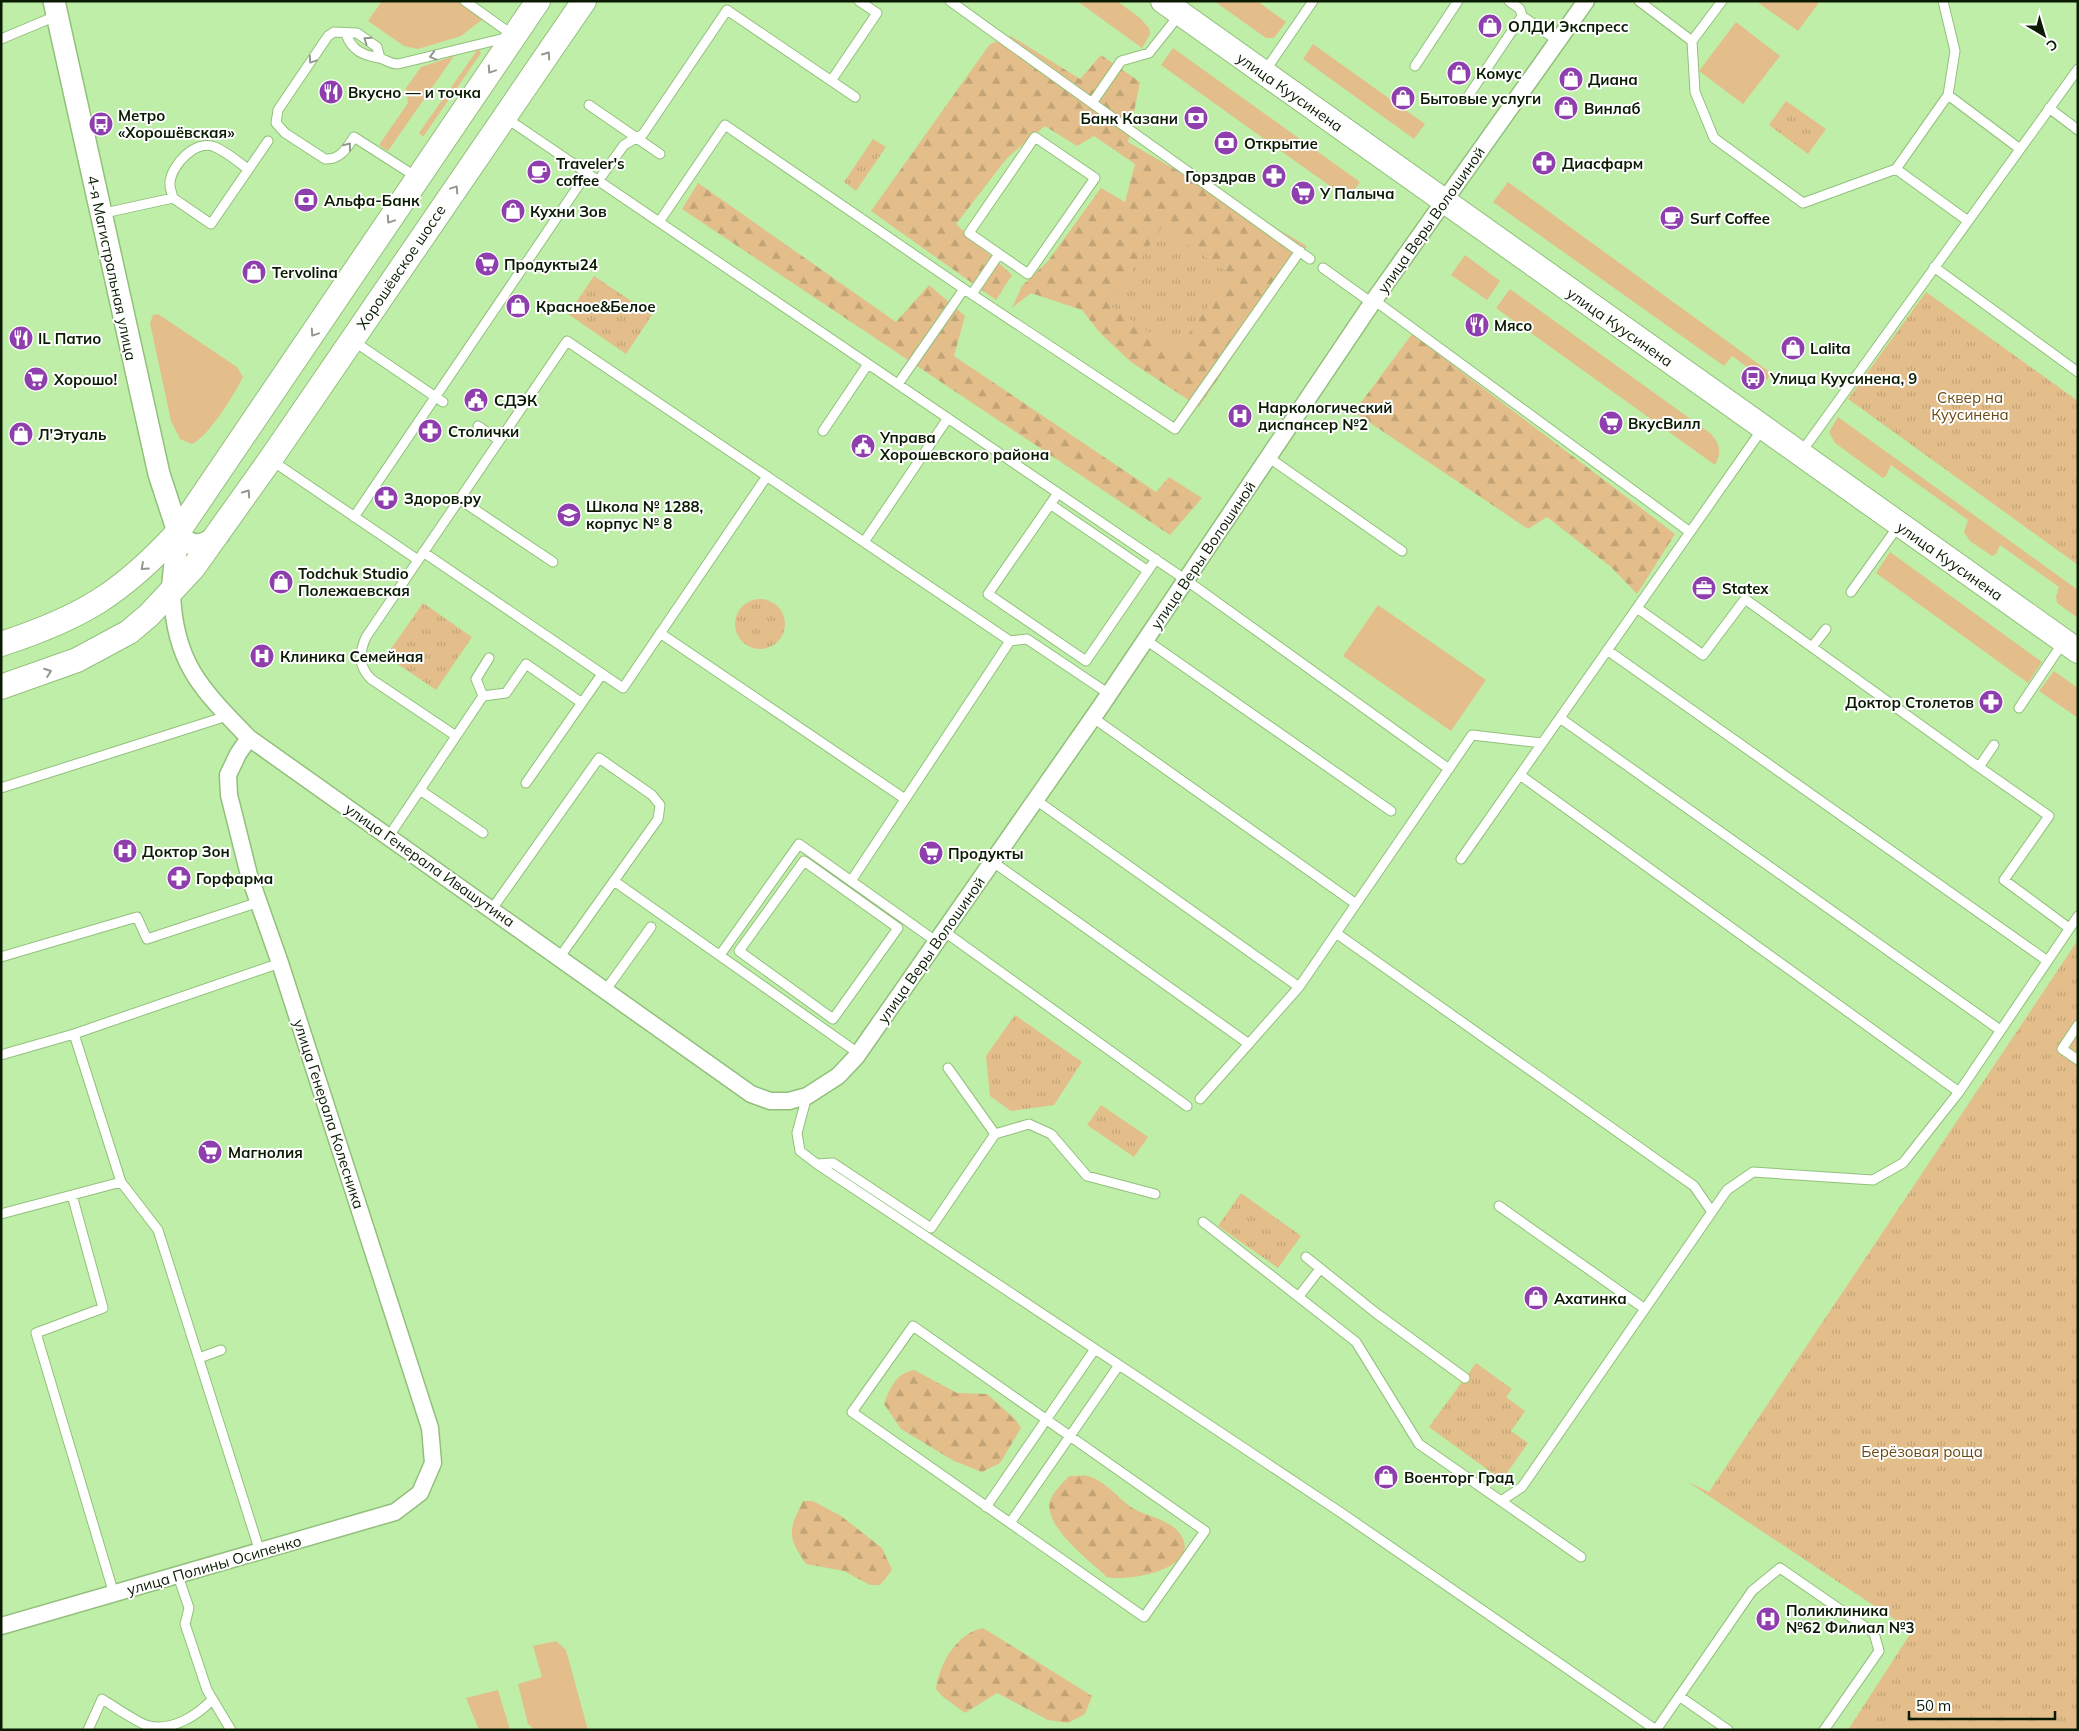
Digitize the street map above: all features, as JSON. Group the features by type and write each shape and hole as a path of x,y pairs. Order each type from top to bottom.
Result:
{"main road":[{"path":"1,644 62,621 108,597 148,564 178,532 538,1"},
{"name":"Хорошёвское шоссе","path":"1,687 52,670 105,646 136,626 172,592 220,534 584,1"},
{"name":"улица Куусинена","path":"1172,8 2071,646"}],"street":[{"name":"улица Веры Волошиной","path":"808,1096 838,1076 858,1053 941,937 1146,640 1373,302 1586,1"},
{"name":"4-я Магистральная улица","path":"55,9 159,474 178,532"},
{"name":"Хорошёвское шоссе","path":"178,532 183,540 191,545 200,546 220,534"},
{"name":"улица Генерала Ивашутина","path":"178,532 172,592 172,617 183,658 200,686 249,738 751,1094 770,1100 789,1101 808,1096"},
{"name":"улица Генерала Колесника","path":"249,738 238,754 228,775 229,794 249,874 280,963 430,1428 433,1463 420,1493"},
{"name":"улица Полины Осипенко","path":"1,1626 395,1512 420,1493"}],"lane":[{"path":"465,1 514,36"},
{"path":"831,81 877,13 859,1"},
{"path":"950,1 1310,259"},
{"path":"1264,73 1313,1"},
{"path":"1415,66 1458,1"},
{"path":"1509,1 1520,9 1522,16 1558,42"},
{"path":"1640,1 1692,41"},
{"path":"1722,1 1692,41 1694,92 1714,138 1803,203 1896,169 1948,95 1955,51 1943,1"},
{"path":"1092,102 1121,61 1150,53 1172,8"},
{"path":"1,39 55,9"},
{"path":"598,181 624,145 637,139 727,10 855,97"},
{"path":"1467,98 1522,16"},
{"path":"380,58 377,47 357,33 334,32 328,36 278,110 276,123 285,133 325,159 333,159 340,156 354,137 418,178"},
{"path":"346,34 349,44 369,58 380,58 390,64 398,64 514,36"},
{"path":"1800,454 2078,69"},
{"path":"1948,95 2020,149"},
{"path":"589,105 660,154"},
{"path":"2049,108 2078,130"},
{"path":"504,117 1156,559 1449,769"},
{"path":"659,222 725,125 968,292 1175,429 1300,251"},
{"path":"1036,137 1095,178 1028,274 1000,254 969,233 1036,137"},
{"path":"248,169 214,146 200,147 188,153 175,167 170,183 173,198 211,224 268,141"},
{"path":"1896,169 1968,221"},
{"path":"354,517 439,399 587,173"},
{"path":"100,214 173,198"},
{"path":"898,384 968,292 1000,254"},
{"path":"1934,267 2078,372"},
{"path":"1322,268 1373,302 1690,532"},
{"path":"352,340 439,399"},
{"path":"456,736 371,679 364,671 360,660 361,649 366,637 567,341 1010,641 1027,639 1109,694"},
{"path":"822,431 868,364"},
{"path":"864,542 948,418"},
{"path":"478,426 499,440"},
{"path":"1461,859 1763,428"},
{"path":"1268,458 1402,551"},
{"path":"270,460 418,560"},
{"path":"423,552 623,688 767,476"},
{"path":"1058,493 988,594 1078,656 1086,661 1156,559"},
{"path":"459,499 553,562"},
{"path":"1050,504 1148,571"},
{"path":"1851,592 1898,525"},
{"path":"1637,608 1703,655 1745,599 2049,816 2004,880 2069,928"},
{"path":"1812,647 1826,629"},
{"path":"660,633 905,799"},
{"path":"1146,640 1392,811"},
{"path":"851,881 1010,641"},
{"path":"2019,708 2071,646"},
{"path":"1607,650 2046,960"},
{"path":"483,696 476,679 489,658"},
{"path":"389,836 483,696 506,692 526,664 582,703"},
{"path":"526,783 602,674"},
{"path":"1,788 227,716"},
{"path":"1092,717 1356,904"},
{"path":"1560,718 2000,1030"},
{"path":"1200,1099 1298,987 1472,735 1542,743"},
{"path":"1979,767 1994,745"},
{"path":"492,909 599,758 652,795 660,805 658,819 559,958"},
{"path":"1520,776 1959,1092"},
{"path":"420,790 483,833"},
{"path":"1036,800 1298,987"},
{"path":"720,955 799,844 905,919 941,937 1187,1106"},
{"path":"833,1018 739,951 804,861 898,928"},
{"path":"993,862 1249,1044"},
{"path":"614,880 858,1053"},
{"path":"1,957 136,917 146,940 259,902"},
{"path":"1501,1501 1522,1487 1727,1190 1753,1172 1873,1180 1903,1162 1959,1092 2046,960 2078,916"},
{"path":"830,1033 830,1023 833,1018 905,919"},
{"path":"605,990 651,927"},
{"path":"1336,933 1694,1186 1712,1212"},
{"path":"1,1055 74,1034 280,963"},
{"path":"2078,1025 2062,1049 2078,1060"},
{"path":"74,1034 121,1182 158,1230 260,1552"},
{"path":"948,1068 995,1134"},
{"path":"808,1096 797,1133 800,1151 817,1164 1350,1520 1656,1730 1752,1591 1780,1568 1874,1633 1879,1651 1824,1730"},
{"path":"817,1164 833,1163 931,1228 995,1134 1029,1124 1051,1134 1087,1176 1155,1194"},
{"path":"1,1214 121,1182"},
{"path":"72,1195 103,1308 36,1333 114,1594"},
{"path":"1499,1206 1645,1309"},
{"path":"1203,1222 1356,1342 1419,1444 1581,1557"},
{"path":"1306,1257 1465,1378"},
{"path":"1299,1296 1320,1269"},
{"path":"913,1326 1070,1436 1205,1531 1144,1618 852,1412 913,1326"},
{"path":"986,1507 1095,1349"},
{"path":"199,1358 222,1350"},
{"path":"1010,1523 1119,1365"},
{"path":"178,1576 189,1608 185,1624 212,1700 231,1730"},
{"path":"1679,1696 1728,1730"},
{"path":"88,1730 102,1699 149,1726 176,1724 197,1715 212,1700"}],"green space":[{"path":"382,1 457,1 483,19 461,36 418,49 404,46 368,21"},
{"path":"1077,1 1117,1 1140,18 1149,28 1150,34 1142,48"},
{"path":"1214,1 1257,1 1286,22 1274,38 1266,38"},
{"path":"1756,1 1820,1 1798,31"},
{"path":"1736,22 1780,56 1743,104 1699,71"},
{"path":"1011,36 1080,79 1101,55 1140,82 1128,142 1307,246 1199,407 1131,362 1101,334 1082,310 1031,293 1012,308 1022,286 1048,261 1101,188 1125,202 1135,164 1094,136 1077,146 1045,126 1007,158 956,224 1012,275 996,300 871,211 990,44"},
{"path":"1313,44 1425,124 1414,139 1303,59"},
{"path":"1173,48 1360,182 1348,199 1161,65"},
{"path":"478,49 481,53 423,137 419,133"},
{"path":"454,56 388,151 379,145 408,103 406,88 421,67"},
{"path":"1786,101 1826,129 1808,154 1769,125"},
{"path":"873,139 886,147 856,191 844,182"},
{"path":"1508,182 1771,373 1766,381 1732,356 1724,366 1493,202"},
{"path":"698,183 896,322 929,285 965,316 954,356 1156,492 1169,477 1202,498 1170,535 682,209"},
{"path":"1162,227 1230,274 1177,351 1109,305"},
{"path":"1465,255 1500,281 1487,300 1451,275"},
{"path":"594,276 652,315 626,354 568,314"},
{"path":"1510,289 1710,433 1716,440 1719,448 1719,456 1715,465 1496,308"},
{"name":"Сквер на Куусинена","path":"1926,292 2078,401 2078,565 1848,399"},
{"path":"158,314 237,367 243,377 213,424 199,440 192,444 180,439 171,421 150,323 153,315"},
{"path":"1412,334 1675,534 1637,594 1611,567 1547,517 1528,529 1354,412"},
{"path":"1838,417 2078,590 2078,618 2057,603 2056,596 2059,587 2000,545 1996,554 1992,556 1970,541 1964,532 1968,520 1891,465 1886,476 1883,478 1835,443 1829,432"},
{"path":"1890,552 2042,662 2028,683 1876,573"},
{"path":"755,599 765,599 778,606 785,619 785,629 778,642 765,649 755,649 746,645 739,638 735,629 735,619 739,610 746,603"},
{"path":"423,603 472,637 436,690 386,656"},
{"path":"1378,605 1486,680 1451,731 1343,656"},
{"path":"2054,671 2078,688 2078,718 2039,691"},
{"name":"Берёзовая роща","path":"2078,940 2078,1730 1848,1730 1912,1631 1688,1482 1709,1492"},
{"path":"1015,1015 1082,1062 1054,1105 1011,1111 990,1096 986,1056"},
{"path":"1101,1105 1148,1137 1134,1157 1087,1125"},
{"path":"1241,1193 1301,1236 1278,1268 1218,1226"},
{"path":"1476,1363 1512,1389 1506,1397 1525,1411 1511,1431 1528,1443 1502,1480 1429,1427"},
{"path":"914,1370 957,1393 987,1394 1016,1420 1021,1428 1000,1463 982,1472 954,1461 901,1429 884,1404 894,1382 903,1374"},
{"path":"1069,1476 1086,1476 1095,1479 1138,1511 1175,1528 1183,1539 1185,1550 1180,1559 1157,1572 1129,1578 1107,1577 1060,1532 1050,1511 1051,1498"},
{"path":"803,1501 813,1501 841,1516 882,1548 892,1570 880,1585 870,1585 844,1571 806,1564 795,1546 792,1532 795,1519"},
{"path":"983,1628 1092,1696 1085,1714 1068,1723 1048,1720 997,1693 965,1713 942,1696 936,1689 945,1660 957,1643 965,1636"},
{"path":"556,1641 566,1650 588,1730 535,1730 528,1724 518,1684 542,1677 533,1646"},
{"path":"498,1690 510,1730 479,1730 466,1698"}],"place":[{"name":"ОЛДИ Экспресс","path":"1490,26"},
{"name":"Комус","path":"1459,73"},
{"name":"Диана","path":"1571,79"},
{"name":"Вкусно — и точка","path":"331,92"},
{"name":"Бытовые услуги","path":"1403,98"},
{"name":"Винлаб","path":"1566,108"},
{"name":"Банк Казани","path":"1196,118"},
{"name":"Метро «Хорошёвская»","path":"101,124"},
{"name":"Открытие","path":"1226,143"},
{"name":"Диасфарм","path":"1544,163"},
{"name":"Traveler's coffee","path":"539,172"},
{"name":"Горздрав","path":"1274,176"},
{"name":"У Палыча","path":"1303,193"},
{"name":"Альфа-Банк","path":"306,200"},
{"name":"Кухни Зов","path":"513,211"},
{"name":"Surf Coffee","path":"1672,218"},
{"name":"Продукты24","path":"487,264"},
{"name":"Tervolina","path":"254,272"},
{"name":"Красное&Белое","path":"518,306"},
{"name":"Мясо","path":"1477,325"},
{"name":"IL Патио","path":"21,338"},
{"name":"Lalita","path":"1793,348"},
{"name":"Улица Куусинена, 9","path":"1753,378"},
{"name":"Хорошо!","path":"36,379"},
{"name":"СДЭК","path":"476,400"},
{"name":"Наркологический диспансер №2","path":"1240,416"},
{"name":"ВкусВилл","path":"1611,423"},
{"name":"Столички","path":"430,431"},
{"name":"Л'Этуаль","path":"21,434"},
{"name":"Управа Хорошевского района","path":"863,446"},
{"name":"Здоров.ру","path":"386,498"},
{"name":"Школа № 1288, корпус № 8","path":"569,515"},
{"name":"Todchuk Studio Полежаевская","path":"281,582"},
{"name":"Statex","path":"1704,588"},
{"name":"Клиника Семейная","path":"262,656"},
{"name":"Доктор Столетов","path":"1991,702"},
{"name":"Доктор Зон","path":"125,851"},
{"name":"Продукты","path":"931,853"},
{"name":"Горфарма","path":"179,878"},
{"name":"Магнолия","path":"210,1152"},
{"name":"Ахатинка","path":"1536,1298"},
{"name":"Военторг Град","path":"1386,1477"},
{"name":"Поликлиника №62 Филиал №3","path":"1768,1619"}]}
